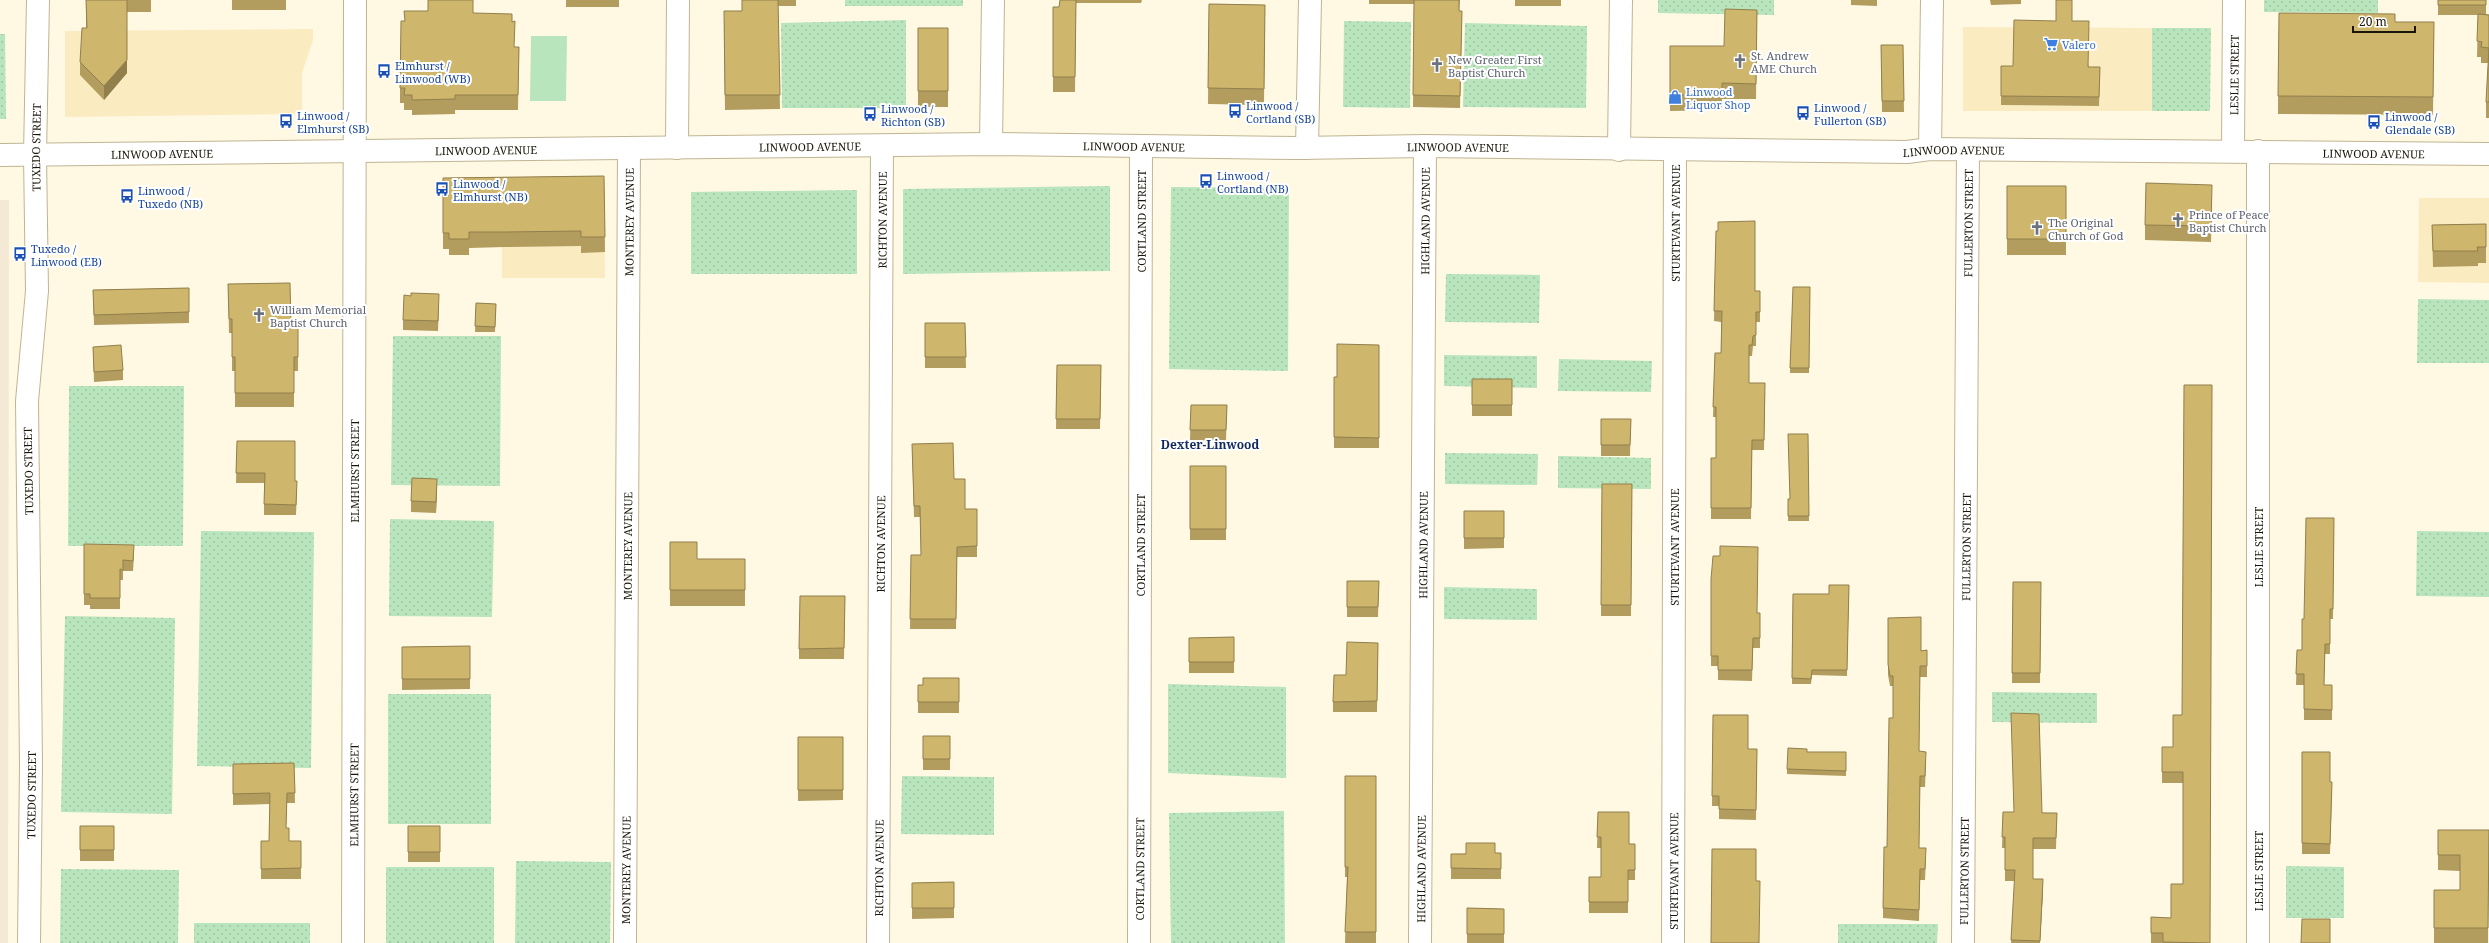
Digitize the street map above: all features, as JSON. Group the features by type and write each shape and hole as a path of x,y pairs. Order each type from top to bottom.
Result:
{"street":[{"name":"TUXEDO STREET","path":"29,943 31,764 27,401 36,291 35,155 38,0"},
{"name":"ELMHURST STREET","path":"353,943 356,189 353,152 355,0"},
{"path":"677,148 678,0"},
{"path":"992,144 993,0"},
{"path":"1307,148 1310,0"},
{"path":"1619,150 1621,0"},
{"path":"1930,149 1932,0"},
{"name":"LESLIE STREET","path":"2233,150 2234,0"},
{"name":"LINWOOD AVENUE","path":"0,155 992,144 1307,148 1425,146 1675,151 1907,152 1930,149 1968,151 2233,150 2489,154"},
{"name":"RICHTON AVENUE","path":"878,943 882,146"},
{"name":"CORTLAND STREET","path":"1139,943 1141,146"},
{"name":"HIGHLAND AVENUE","path":"1420,943 1425,146"},
{"name":"MONTEREY AVENUE","path":"625,943 629,149"},
{"name":"STURTEVANT AVENUE","path":"1673,943 1675,151"},
{"name":"FULLERTON STREET","path":"1963,943 1968,151"},
{"name":"LESLIE STREET","path":"2258,151 2258,943"}],"shaded area":[{"path":"1963,27 2152,28 2152,111 1963,111"},
{"path":"313,29 313,40 302,73 302,114 65,117 65,31"},
{"path":"502,192 604,192 605,278 502,278"},
{"path":"2419,198 2489,198 2489,283 2418,282"},
{"path":"0,200 9,200 8,943 0,943"}],"green space":[{"path":"845,0 963,0 963,6 845,6"},
{"path":"1658,0 1774,0 1774,15 1658,13"},
{"path":"2264,0 2378,0 2378,13 2264,12"},
{"path":"906,20 906,108 782,108 781,23"},
{"path":"1344,21 1411,22 1410,108 1343,107"},
{"path":"1465,23 1587,26 1586,108 1463,107"},
{"path":"2152,28 2211,28 2210,111 2152,111"},
{"path":"0,34 5,34 6,119 0,119"},
{"path":"531,36 567,36 566,101 530,101"},
{"path":"1110,186 1110,271 903,274 903,189"},
{"path":"1171,187 1289,188 1288,371 1169,369"},
{"path":"857,190 857,274 691,274 691,192"},
{"path":"1446,274 1540,275 1539,323 1445,322"},
{"path":"2418,299 2489,300 2489,363 2417,363"},
{"path":"393,336 501,336 500,486 391,485"},
{"path":"1444,355 1537,356 1537,388 1444,386"},
{"path":"1559,359 1652,361 1651,392 1558,391"},
{"path":"69,386 184,386 183,546 68,546"},
{"path":"1445,453 1538,454 1537,485 1445,484"},
{"path":"1558,456 1651,458 1651,489 1558,488"},
{"path":"390,519 494,521 492,617 389,616"},
{"path":"201,531 314,532 311,768 197,766"},
{"path":"2417,531 2489,532 2489,597 2416,596"},
{"path":"1444,587 1537,589 1537,620 1444,619"},
{"path":"65,616 175,618 172,814 61,812"},
{"path":"1168,684 1286,687 1286,778 1168,773"},
{"path":"1992,692 2097,693 2097,723 1992,722"},
{"path":"388,694 491,694 491,824 388,824"},
{"path":"902,776 994,777 994,835 901,834"},
{"path":"1284,811 1285,943 1171,943 1169,813"},
{"path":"516,861 611,862 610,943 515,943"},
{"path":"2286,866 2344,867 2344,918 2286,918"},
{"path":"386,867 494,867 494,943 386,943"},
{"path":"61,869 179,870 178,943 60,943"},
{"path":"194,923 310,923 310,943 194,943"},
{"path":"1838,924 1938,924 1937,943 1838,943"}],"building":[{"path":"86,0 127,0 127,60 104,86 80,62 82,28 87,28"},
{"path":"428,0 473,0 473,13 512,14 512,22 515,21 514,47 519,47 518,95 455,95 455,99 412,100 412,95 404,95 405,88 400,88 401,21 405,21 404,11 428,11"},
{"path":"742,0 778,0 780,95 725,95 724,11 742,11"},
{"path":"1060,0 1076,0 1075,77 1053,77 1053,7 1059,7"},
{"name":"New Greater First Baptist Church","path":"1414,0 1459,0 1459,11 1462,11 1460,96 1413,95"},
{"path":"2056,0 2072,0 2072,21 2089,21 2088,67 2100,67 2099,97 2001,96 2001,66 2013,66 2014,20 2056,21"},
{"path":"2438,0 2486,0 2486,5 2438,5"},
{"path":"1209,4 1265,5 1264,89 1208,88"},
{"path":"1725,9 1757,10 1756,84 1722,83 1722,95 1670,95 1670,46 1724,46"},
{"path":"2279,13 2395,14 2395,22 2434,22 2433,97 2278,96"},
{"path":"2478,14 2489,15 2489,48 2481,47 2482,42 2477,41"},
{"path":"918,28 948,28 948,91 918,91"},
{"path":"1881,45 1903,45 1904,101 1882,101"},
{"path":"2489,48 2489,102 2486,102"},
{"path":"604,176 605,237 581,237 581,231 469,232 469,239 449,239 449,233 443,233 443,178"},
{"name":"Prince of Peace Baptist Church","path":"2146,183 2212,185 2211,226 2145,225"},
{"name":"The Original Church of God","path":"2007,186 2066,186 2066,239 2007,239"},
{"path":"1755,221 1755,291 1760,291 1760,312 1756,312 1756,335 1753,336 1752,345 1749,345 1749,383 1765,383 1764,440 1752,440 1751,508 1711,508 1711,458 1716,458 1716,407 1713,407 1715,353 1721,353 1722,311 1714,311 1716,231 1718,231 1718,222"},
{"path":"2486,224 2486,247 2477,247 2478,251 2433,251 2432,225"},
{"path":"290,283 291,323 298,323 298,357 294,357 294,393 235,393 235,357 232,357 232,319 229,319 228,284"},
{"path":"1793,287 1810,287 1809,368 1790,368"},
{"path":"189,288 189,312 94,315 93,290"},
{"path":"411,293 439,294 438,321 403,320 404,295 411,296"},
{"path":"476,303 496,304 495,327 475,326"},
{"path":"925,323 965,323 966,357 925,357"},
{"path":"1337,344 1379,345 1379,438 1334,437 1334,377 1337,377"},
{"path":"121,345 123,370 94,372 93,347"},
{"path":"1057,365 1101,365 1100,419 1056,419"},
{"path":"1472,379 1512,379 1512,405 1472,405"},
{"path":"2184,385 2212,385 2210,943 2163,942 2163,933 2151,933 2151,917 2171,918 2171,884 2183,884 2183,772 2162,772 2162,747 2173,747 2173,715 2182,715"},
{"path":"1191,405 1227,405 1226,430 1190,430"},
{"path":"1601,419 1631,419 1630,445 1601,445"},
{"path":"1788,434 1808,434 1809,516 1788,516 1788,499 1790,499"},
{"path":"237,441 295,441 295,481 297,481 296,505 264,504 265,473 236,473"},
{"path":"953,443 954,479 965,479 965,509 977,509 977,546 957,547 956,619 910,619 911,555 921,555 920,506 914,506 912,444"},
{"path":"1190,466 1226,466 1226,529 1190,529"},
{"path":"412,478 437,479 436,502 411,501"},
{"path":"1602,484 1632,484 1631,605 1601,605"},
{"path":"1464,511 1504,511 1504,538 1464,538"},
{"path":"2306,518 2334,518 2333,609 2330,609 2330,644 2325,644 2324,685 2332,685 2332,710 2304,709 2304,674 2296,674 2297,650 2302,650 2302,619 2304,619"},
{"path":"670,542 697,542 697,559 745,559 745,590 670,590"},
{"path":"84,544 134,545 133,561 123,560 123,570 120,569 120,598 90,598 90,594 84,594"},
{"path":"1720,546 1758,547 1757,613 1760,613 1760,638 1753,638 1752,670 1718,670 1718,656 1711,656 1711,579 1713,556 1720,556"},
{"path":"1347,581 1379,581 1378,607 1347,607"},
{"path":"2013,582 2041,582 2040,673 2012,673"},
{"path":"1829,585 1849,585 1847,670 1812,670 1811,679 1792,678 1793,594 1829,594"},
{"path":"800,596 845,596 844,648 799,649"},
{"path":"1921,617 1921,651 1927,650 1927,666 1920,666 1919,751 1926,752 1925,776 1920,776 1919,848 1926,848 1925,869 1920,869 1919,910 1883,908 1884,847 1887,847 1889,718 1893,718 1893,676 1890,676 1888,664 1888,618"},
{"path":"1234,637 1234,662 1189,662 1189,638"},
{"path":"1347,642 1378,643 1377,701 1333,702 1334,675 1346,675"},
{"path":"470,646 470,679 402,679 402,647"},
{"path":"923,678 959,678 959,702 918,702 918,685 923,685"},
{"path":"2011,713 2039,714 2042,813 2057,813 2056,838 2033,838 2033,879 2043,879 2040,941 2011,940 2015,870 2005,870 2005,837 2002,837 2003,812 2014,812"},
{"path":"1713,715 1748,715 1748,749 1757,749 1756,810 1719,809 1719,796 1712,796"},
{"path":"923,736 950,736 950,759 923,759"},
{"path":"798,737 843,737 843,790 798,790"},
{"path":"1788,748 1807,749 1807,752 1846,752 1846,771 1787,769"},
{"path":"2302,752 2330,752 2330,782 2332,782 2330,844 2302,843"},
{"path":"294,763 295,793 287,793 286,828 289,828 289,841 301,841 301,868 261,869 261,841 269,841 270,793 233,794 233,764"},
{"path":"1345,776 1376,776 1376,932 1345,932 1348,867 1345,867"},
{"path":"1598,812 1629,812 1629,844 1635,844 1635,870 1628,870 1628,902 1589,902 1589,877 1601,877 1601,837 1597,837"},
{"path":"80,826 114,826 114,850 80,850"},
{"path":"408,826 440,826 440,852 408,852"},
{"path":"2438,830 2489,830 2488,928 2434,928 2434,890 2460,890 2460,855 2438,855"},
{"path":"1466,843 1495,843 1495,853 1501,853 1501,869 1451,868 1451,854 1466,854"},
{"path":"1712,849 1756,849 1756,881 1760,881 1759,943 1711,943"},
{"path":"954,882 954,908 912,908 912,883"},
{"path":"1467,908 1504,909 1504,934 1467,934"},
{"path":"2302,919 2330,919 2330,943 2301,943"}],"place":[{"name":"Valero","path":"2051,44"},
{"name":"St. Andrew AME Church","path":"1740,61"},
{"name":"New Greater First Baptist Church","path":"1437,65"},
{"name":"Elmhurst / Linwood (WB)","path":"384,71"},
{"name":"Linwood Liquor Shop","path":"1675,97"},
{"name":"Linwood / Cortland (SB)","path":"1235,111"},
{"name":"Linwood / Fullerton (SB)","path":"1803,113"},
{"name":"Linwood / Richton (SB)","path":"870,114"},
{"name":"Linwood / Elmhurst (SB)","path":"286,121"},
{"name":"Linwood / Glendale (SB)","path":"2374,122"},
{"name":"Linwood / Cortland (NB)","path":"1206,181"},
{"name":"Linwood / Elmhurst (NB)","path":"442,189"},
{"name":"Linwood / Tuxedo (NB)","path":"127,196"},
{"name":"Prince of Peace Baptist Church","path":"2178,220"},
{"name":"The Original Church of God","path":"2037,228"},
{"name":"Tuxedo / Linwood (EB)","path":"20,254"},
{"name":"William Memorial Baptist Church","path":"259,315"}],"district":[{"name":"Dexter-Linwood","path":"1210,444"}]}
